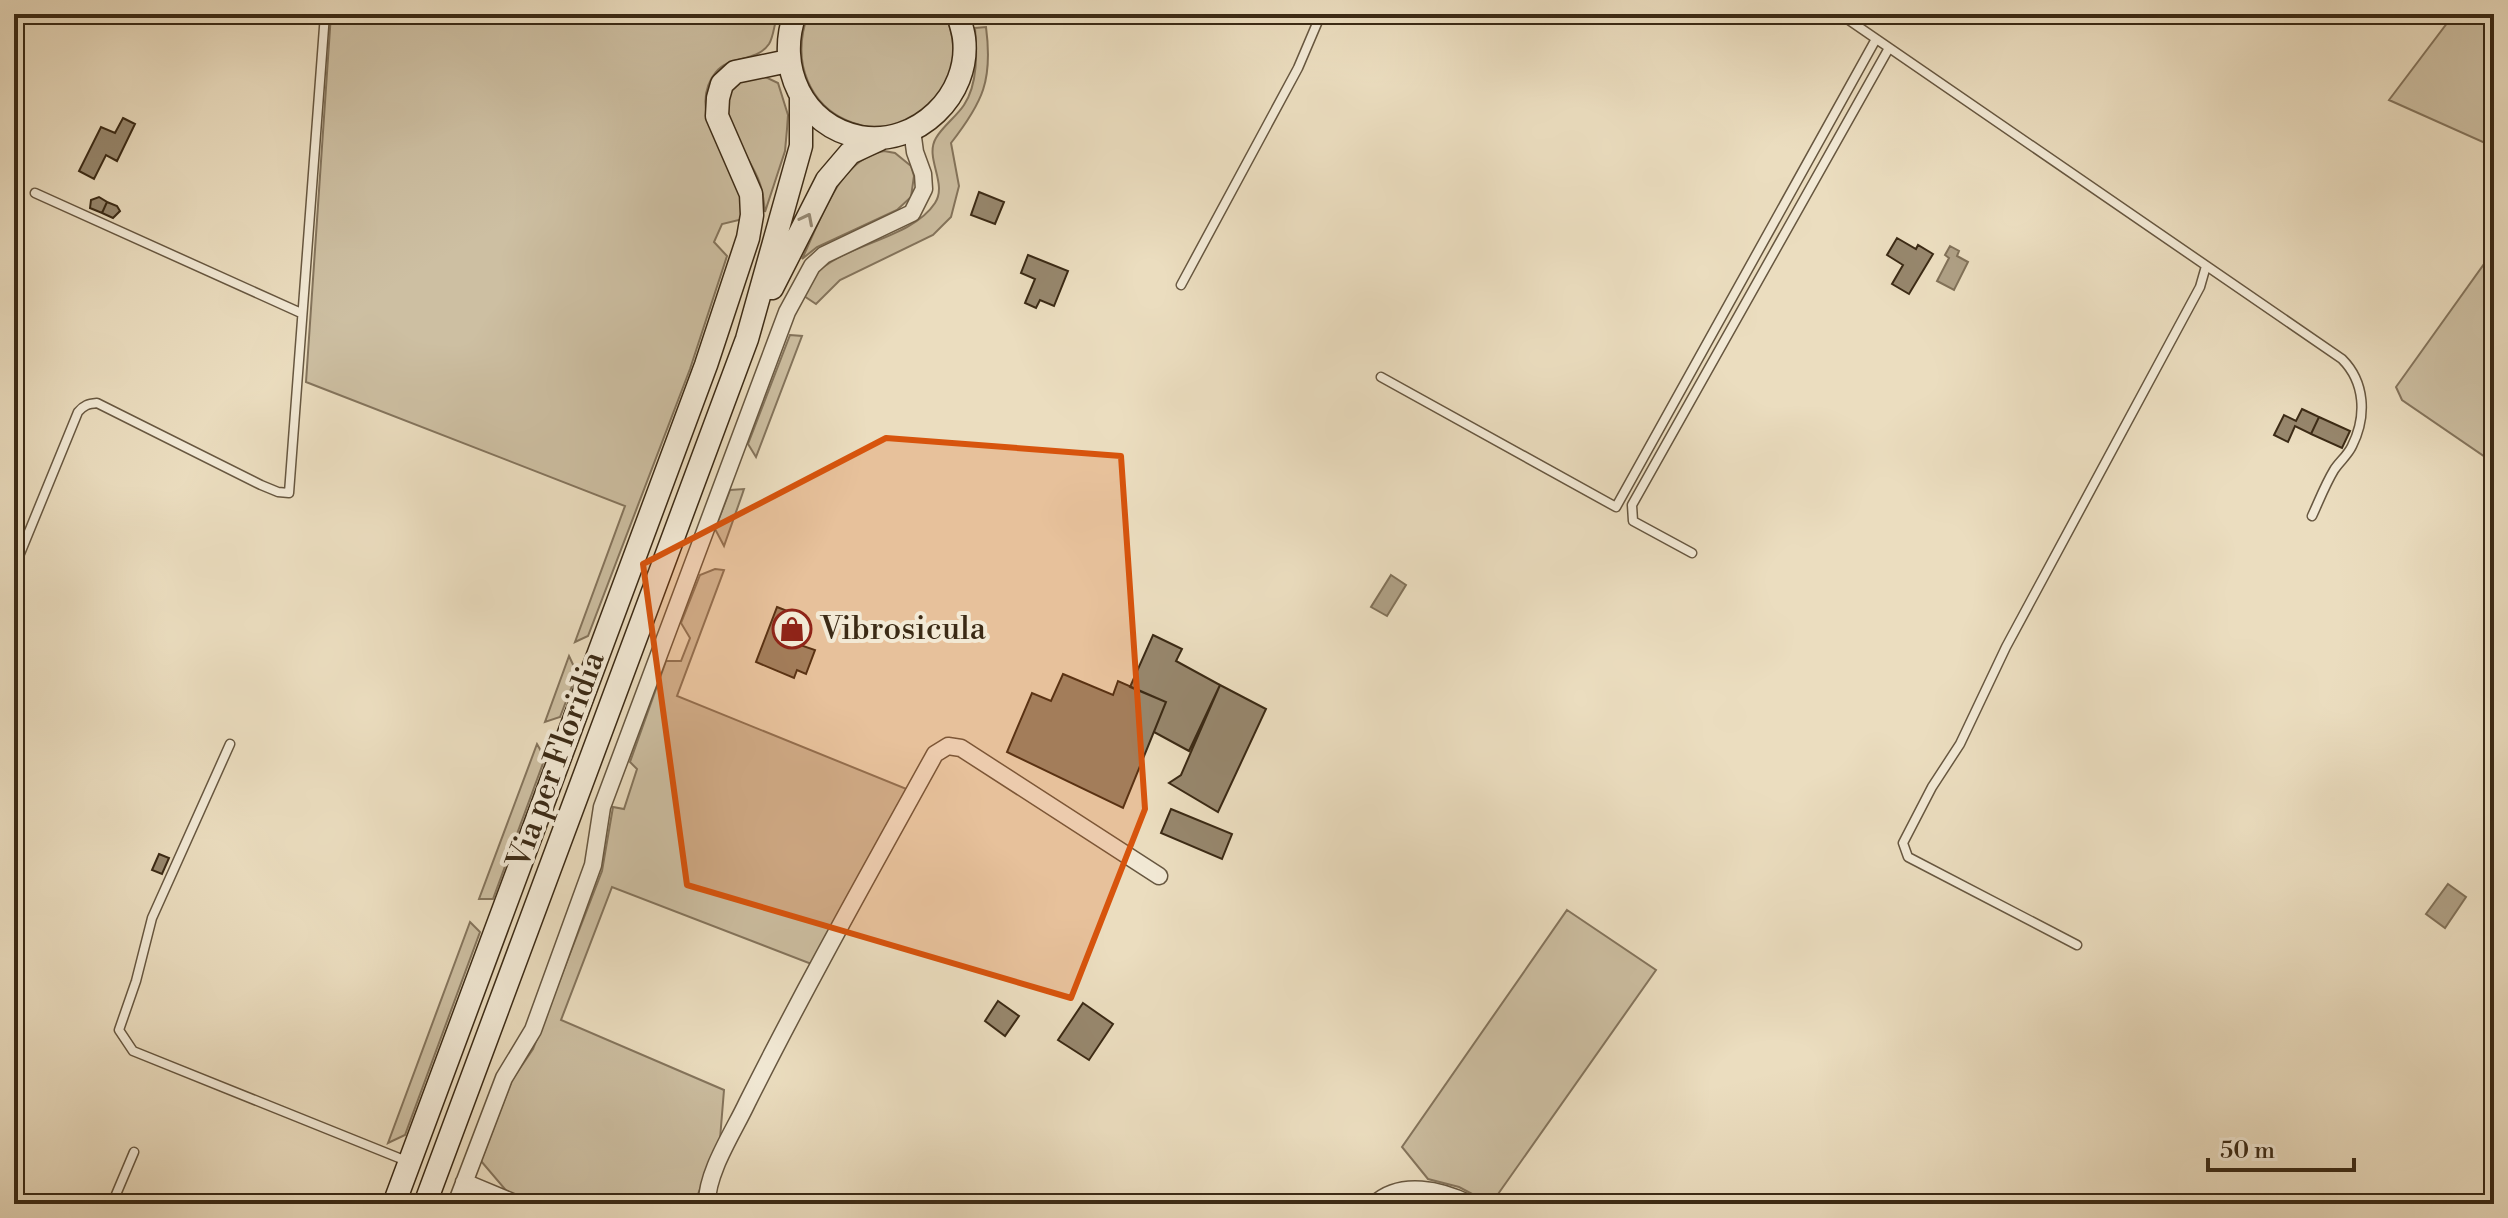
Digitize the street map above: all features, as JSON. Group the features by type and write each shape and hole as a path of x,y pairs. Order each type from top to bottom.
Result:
{"main road":[{"path":"795,14 788,32 788,61 792,80 801,97 817,116 837,129 860,137 884,138"},
{"path":"747,339 827,180 850,153 912,130 936,115 954,92 963,66 964,38 958,14"},
{"path":"394,1204 706,365 748,238 752,215 751,194 717,116 722,84 735,72 788,61"},
{"path":"747,339 801,146 801,97"},
{"name":"Via per Floridia","path":"425,1204 747,339"}],"street":[{"path":"456,1204 504,1078 533,1030 593,865 602,807 787,312 812,266 824,255 912,213 924,189 912,130"},
{"path":"707,1204 706,1193 719,1161 767,1063 935,754 948,746 961,748 1159,876"},
{"path":"464,1182 517,1204"},
{"path":"1375,1204 1394,1192 1415,1189 1456,1197 1470,1204"}],"lane":[{"path":"17,561 78,412 90,404 97,403 261,485 289,493 325,14"},
{"path":"1181,285 1291,82 1321,14"},
{"path":"1840,14 2342,359 2354,371 2361,400 2358,431 2351,448 2334,469 2312,516"},
{"path":"1381,377 1616,507 1876,39"},
{"path":"1692,553 1633,521 1632,505 1889,48"},
{"path":"35,193 301,313"},
{"path":"2077,945 1998,902 1930,871 1908,857 1903,843 1932,787 1960,744 2006,647 2200,287 2206,266"},
{"path":"230,744 152,918 136,981 119,1030 133,1051 410,1162"},
{"path":"112,1204 134,1152"}],"highlighted area":[{"path":"886,438 1121,456 1145,809 1071,998 687,885 643,564"}],"shaded area":[{"path":"331,14 778,14 771,41 764,50 721,67 708,86 705,101 707,116 740,188 743,219 722,224 714,242 727,256 690,369 588,636 575,642 625,506 306,382"},
{"path":"808,14 945,14 953,47 947,80 927,108 901,123 873,127 847,120 824,105 808,81 802,50"},
{"path":"2454,14 2494,14 2494,147 2389,100"},
{"path":"986,27 988,62 983,90 971,115 951,143 959,186 951,217 933,235 840,280 816,304 804,296 820,270 848,253 912,224 935,203 939,187 933,146 969,97 976,68 975,28"},
{"path":"761,75 778,83 788,115 785,151 765,212 759,181 736,135 728,110 728,98 733,88"},
{"path":"884,151 895,153 911,166 914,176 911,197 897,210 817,247 802,259 832,194 843,179 868,156"},
{"path":"1950,246 1959,251 1957,256 1968,262 1954,290 1937,281 1949,258 1945,255"},
{"path":"2494,250 2494,463 2402,400 2396,387"},
{"path":"790,335 802,336 756,457 748,444"},
{"path":"744,489 724,546 715,529 730,490"},
{"path":"715,569 724,570 677,696 909,790 814,965 612,887 561,1020 724,1090 720,1139 694,1204 536,1204 509,1194 481,1161 512,1080 533,1049 602,871 613,807 624,809 637,769 630,762 666,661 681,661 690,638 681,623 700,575"},
{"path":"1391,575 1406,585 1387,616 1371,607"},
{"path":"569,656 577,673 560,717 545,722"},
{"path":"537,744 545,758 493,899 479,899"},
{"path":"2448,884 2466,897 2445,928 2426,914"},
{"path":"1567,910 1656,970 1491,1204 1459,1187 1428,1179 1402,1147"},
{"path":"470,922 480,932 405,1135 388,1143"}],"building":[{"path":"123,118 135,124 117,161 106,155 94,179 79,171 101,127 115,133"},
{"path":"979,192 1004,202 995,224 971,215"},
{"path":"99,197 107,202 102,213 90,208 91,200"},
{"path":"107,202 117,206 120,211 113,218 102,213"},
{"path":"1897,238 1933,254 1909,294 1892,284 1903,265 1887,255"},
{"path":"1028,255 1068,271 1054,306 1040,300 1036,308 1025,303 1035,279 1021,273"},
{"path":"2302,409 2319,417 2311,434 2295,426 2288,442 2274,435 2284,415 2296,421"},
{"path":"2319,417 2350,431 2342,448 2311,434"},
{"path":"777,607 800,616 797,624 807,628 800,645 815,650 806,674 797,670 794,678 756,662"},
{"path":"1153,635 1182,649 1176,661 1220,685 1189,751 1154,732 1166,702 1130,687"},
{"path":"1063,674 1113,695 1118,681 1166,702 1123,808 1007,752 1032,693 1051,701"},
{"path":"1220,685 1266,709 1218,812 1169,783 1181,775"},
{"path":"1171,809 1232,834 1222,859 1161,833"},
{"path":"159,854 169,858 162,874 152,870"},
{"path":"998,1001 1019,1016 1005,1036 985,1021"},
{"path":"1083,1003 1113,1024 1089,1060 1058,1040"}],"place":[{"name":"Vibrosicula","path":"792,629"}]}
